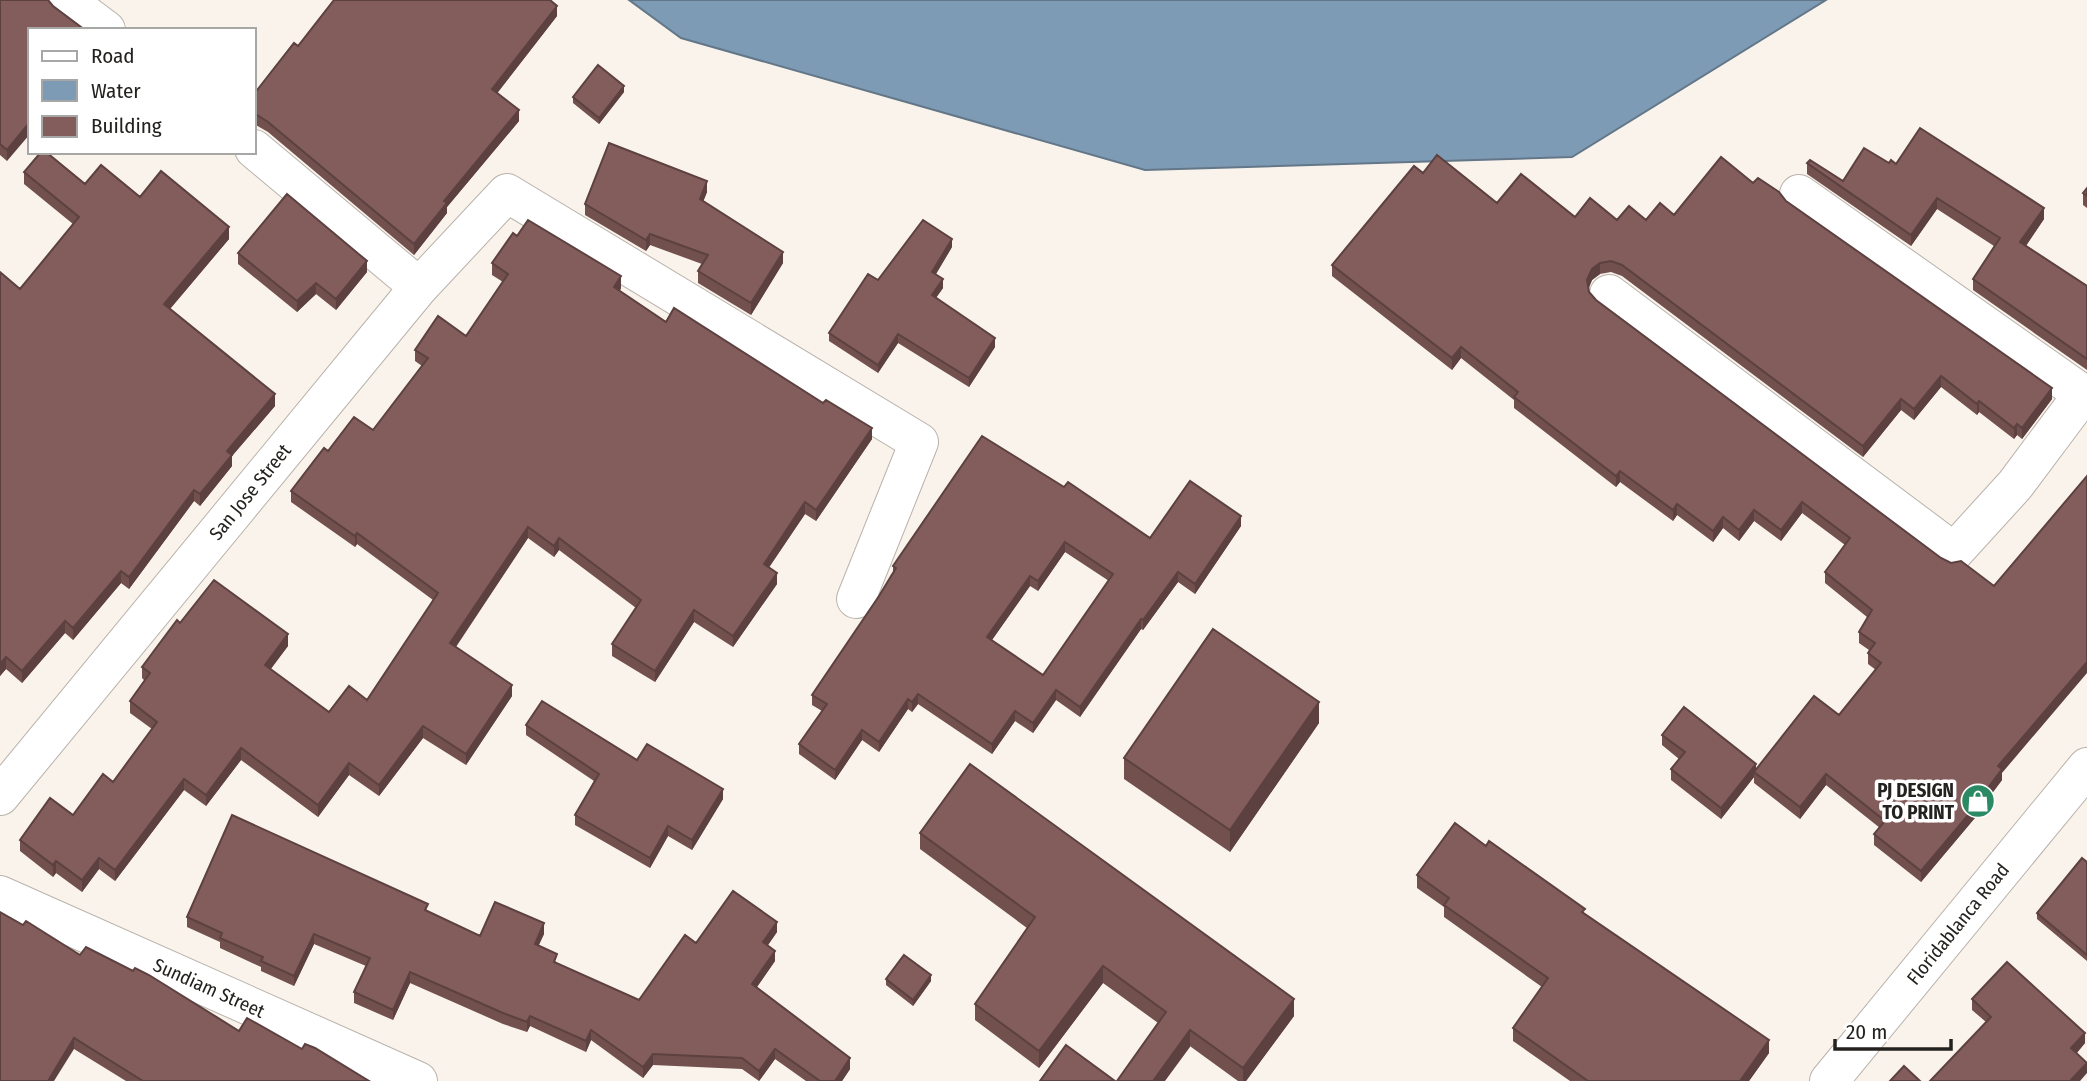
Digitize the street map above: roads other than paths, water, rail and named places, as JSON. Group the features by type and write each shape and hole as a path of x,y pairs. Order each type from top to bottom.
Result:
{"street":[{"path":"66,0 103,28"},
{"path":"256,151 419,287"},
{"name":"San Jose Street","path":"0,796 419,287 507,193 919,442 856,599"},
{"path":"1609,294 1954,552 2015,485 2085,396 1799,194"},
{"name":"Floridablanca Road","path":"1829,1081 2087,767"},
{"name":"Sundiam Street","path":"0,895 418,1081"}],"water":[{"path":"629,0 1826,0 1572,157 1145,170 681,38"}],"place":[{"name":"PJ DESIGN TO PRINT","path":"1978,801"}]}
